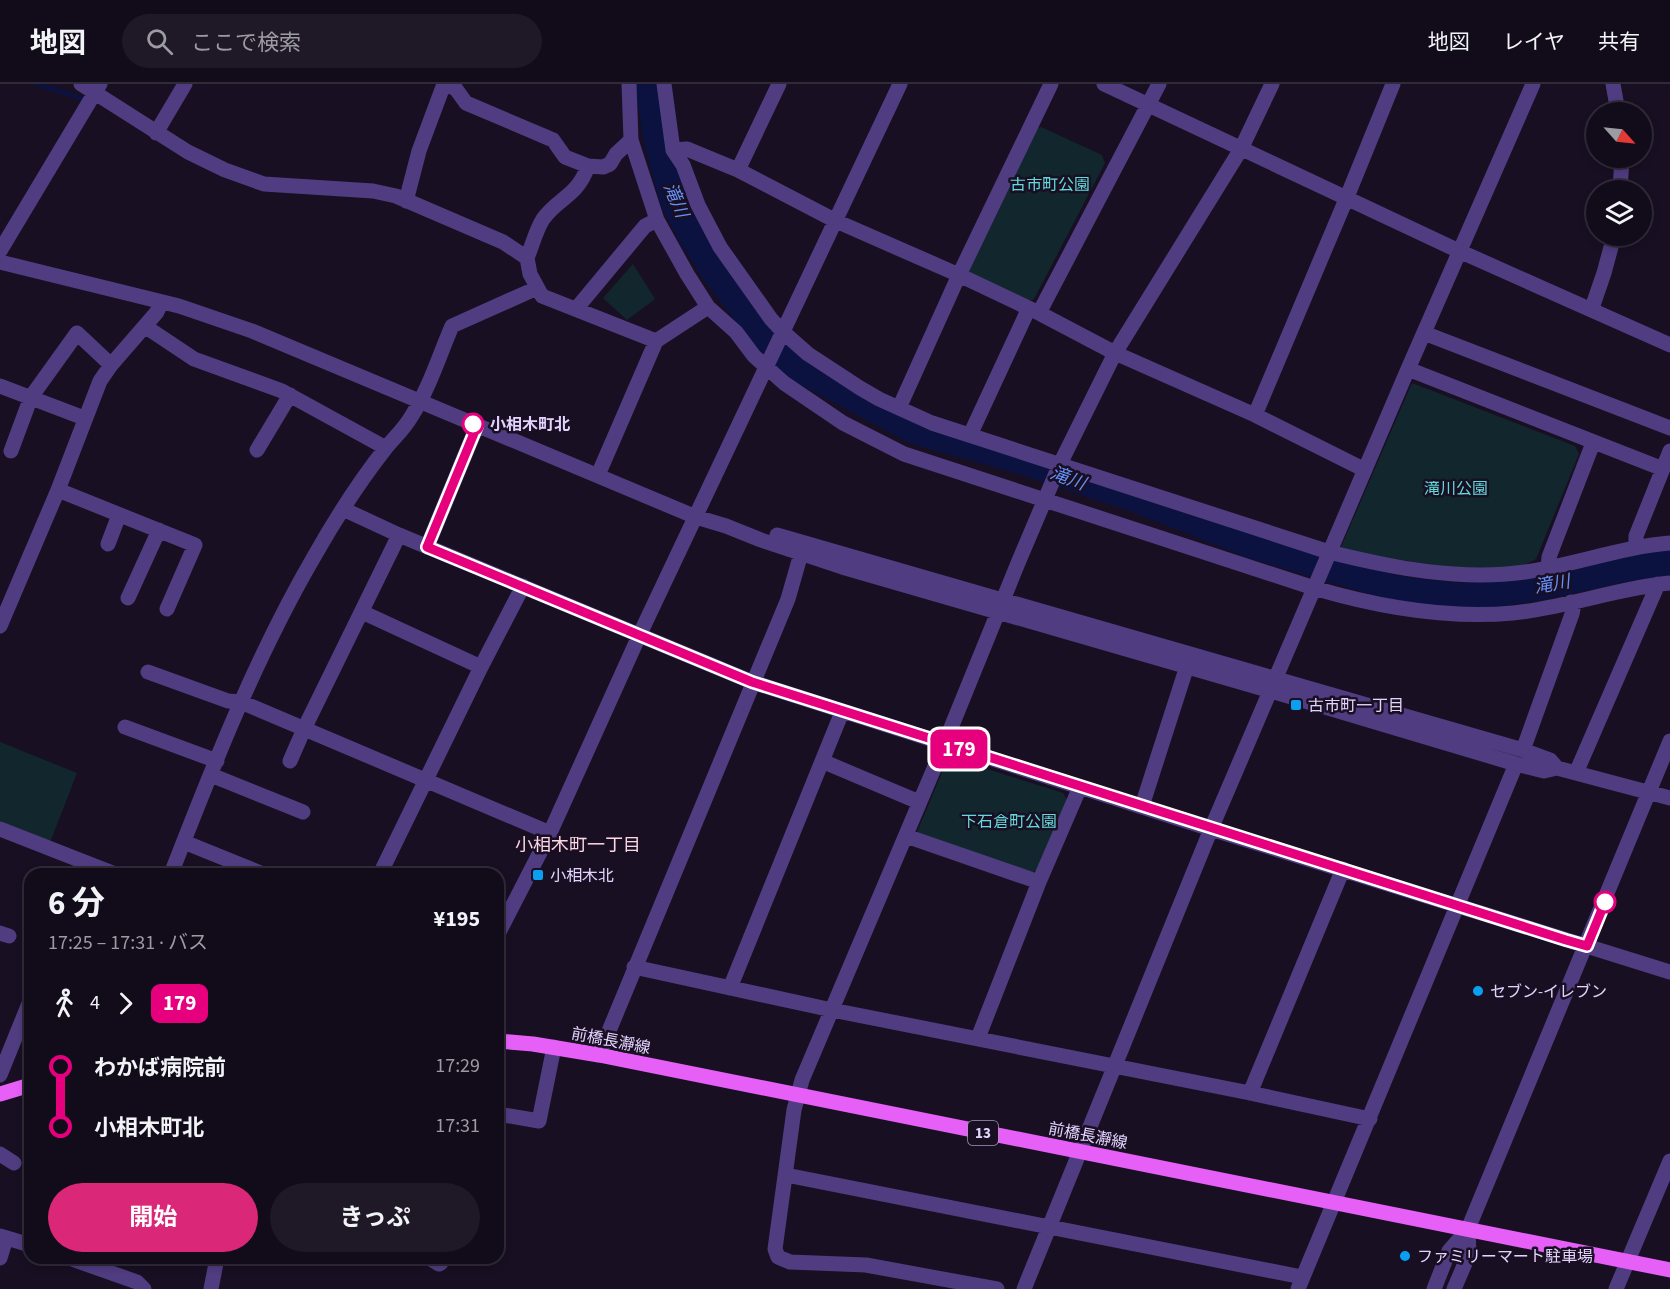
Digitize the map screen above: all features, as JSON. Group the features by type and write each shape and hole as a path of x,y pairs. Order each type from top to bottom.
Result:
{"main road":[{"name":"前橋長瀞線","path":"504,1042 599,1055 1670,1270"},
{"path":"0,1094 24,1087"}],"street":[{"path":"81,84 97,88 156,133 225,170 264,184 373,191 406,201 502,242 527,258"},
{"path":"156,133 185,84"},
{"path":"406,201 419,151 445,84 456,89 466,103 553,140 565,158 588,166 603,167 610,164 616,154 631,140"},
{"path":"629,84 631,140 657,220 708,307 736,332 767,365 818,408 869,438 904,454 1046,498 1314,588 1379,604 1450,613 1513,613 1642,586 1664,584"},
{"path":"664,84 673,150 683,165 698,205 720,247 742,281 782,335 879,399 932,423 1059,466 1329,552 1389,567 1449,574 1502,574 1548,568 1636,547 1670,543"},
{"path":"738,170 778,84"},
{"path":"504,922 550,833 639,636 900,84"},
{"path":"899,408 959,275 1052,84"},
{"path":"1104,84 1460,251 1592,308 1670,345"},
{"path":"970,435 1034,311 1159,84"},
{"path":"997,1289 866,1265 783,1260 778,1257 775,1249 797,1096 1059,466 1115,353 1241,149 1272,84"},
{"path":"1255,415 1393,84"},
{"path":"1024,1289 1211,829 1533,84"},
{"path":"1613,84 1616,102"},
{"path":"0,251 97,88"},
{"path":"673,150 687,149 738,170 836,221 959,275 1115,353 1255,415 1365,470"},
{"path":"588,166 584,177 574,191 542,222 527,258 530,274 542,296 656,341"},
{"path":"576,309 645,226 657,220"},
{"path":"1592,308 1611,246"},
{"path":"0,262 161,302 252,331 696,518 726,526 761,540 803,547 842,567 1001,607 1273,685 1519,757 1544,771 1557,768 1670,798"},
{"path":"173,868 241,702 296,589 343,510 386,448 402,431 421,401 452,326 537,288"},
{"path":"0,626 58,490 100,381 111,365 146,327 161,302"},
{"path":"598,475 656,341 708,307"},
{"path":"146,327 194,359 290,395 386,448"},
{"path":"11,451 31,396 77,333 111,365"},
{"path":"1424,333 1670,428"},
{"path":"1408,369 1663,470"},
{"path":"0,386 84,418"},
{"path":"257,450 290,395"},
{"path":"427,547 477,426"},
{"path":"1548,568 1549,557 1593,442"},
{"path":"1636,547 1636,536 1670,451"},
{"path":"58,490 195,545 167,609"},
{"path":"343,510 399,536 752,682 944,745 1670,972"},
{"path":"108,544 119,515"},
{"path":"128,598 159,530"},
{"path":"290,761 399,536"},
{"path":"599,1055 788,599 803,547"},
{"path":"1576,773 1664,584"},
{"path":"383,868 424,781 523,586"},
{"path":"1300,1284 1519,757 1572,614 1571,602"},
{"path":"1001,607 1187,666 1273,685"},
{"path":"362,612 481,667"},
{"path":"1142,806 1187,666"},
{"path":"148,672 228,701 241,702 550,833"},
{"path":"730,988 842,712"},
{"path":"125,727 217,761"},
{"path":"1434,1289 1449,1251 1468,1229 1670,741"},
{"path":"822,761 919,802"},
{"path":"211,775 303,812"},
{"path":"978,1038 1039,882 1080,787"},
{"path":"0,829 100,868"},
{"path":"906,836 1039,882"},
{"path":"184,842 248,868"},
{"path":"1250,1093 1343,869"},
{"path":"634,967 832,1010 1370,1119"},
{"path":"0,1075 24,1016"},
{"path":"504,1115 539,1121 554,1047"},
{"path":"0,1154 14,1163"},
{"path":"1616,1289 1670,1161"},
{"path":"786,1175 1297,1276 1300,1284"},
{"path":"1454,1289 1469,1254 1468,1229"},
{"path":"0,1258 3,1237 24,1243"},
{"path":"96,1264 137,1282 144,1289"},
{"path":"211,1289 216,1264"}],"green space":[{"name":"古市町公園","path":"1041,127 1102,155 1105,163 1034,299 1027,302 970,277 968,269 1033,129"},
{"path":"633,264 655,299 627,320 603,298"},
{"name":"滝川公園","path":"1412,383 1575,446 1579,454 1536,559 1524,565 1475,571 1344,551 1341,547"},
{"path":"0,742 77,773 49,845 0,825"},
{"name":"下石倉町公園","path":"952,758 1063,793 1067,800 1037,870 1029,874 920,836 917,832 946,763"}],"waterway":[{"path":"37,84 83,99"},
{"name":"滝川","path":"648,84 656,138 673,201 715,274 759,333 789,364 914,431 1017,460 1137,500 1250,545 1398,589 1455,596 1495,594 1624,569 1670,563"}],"bus line":[{"name":"179","path":"473,424 477,426 427,547 752,682 1566,940 1587,946 1605,902"}],"place":[{"name":"小相木町北","path":"473,424"},
{"name":"古市町一丁目","path":"1296,705"},
{"name":"小相木北","path":"538,875"},
{"name":"セブン-イレブン","path":"1478,991"},
{"name":"ファミリーマート駐車場","path":"1405,1256"}],"district":[{"name":"小相木町一丁目","path":"578,845"}]}
